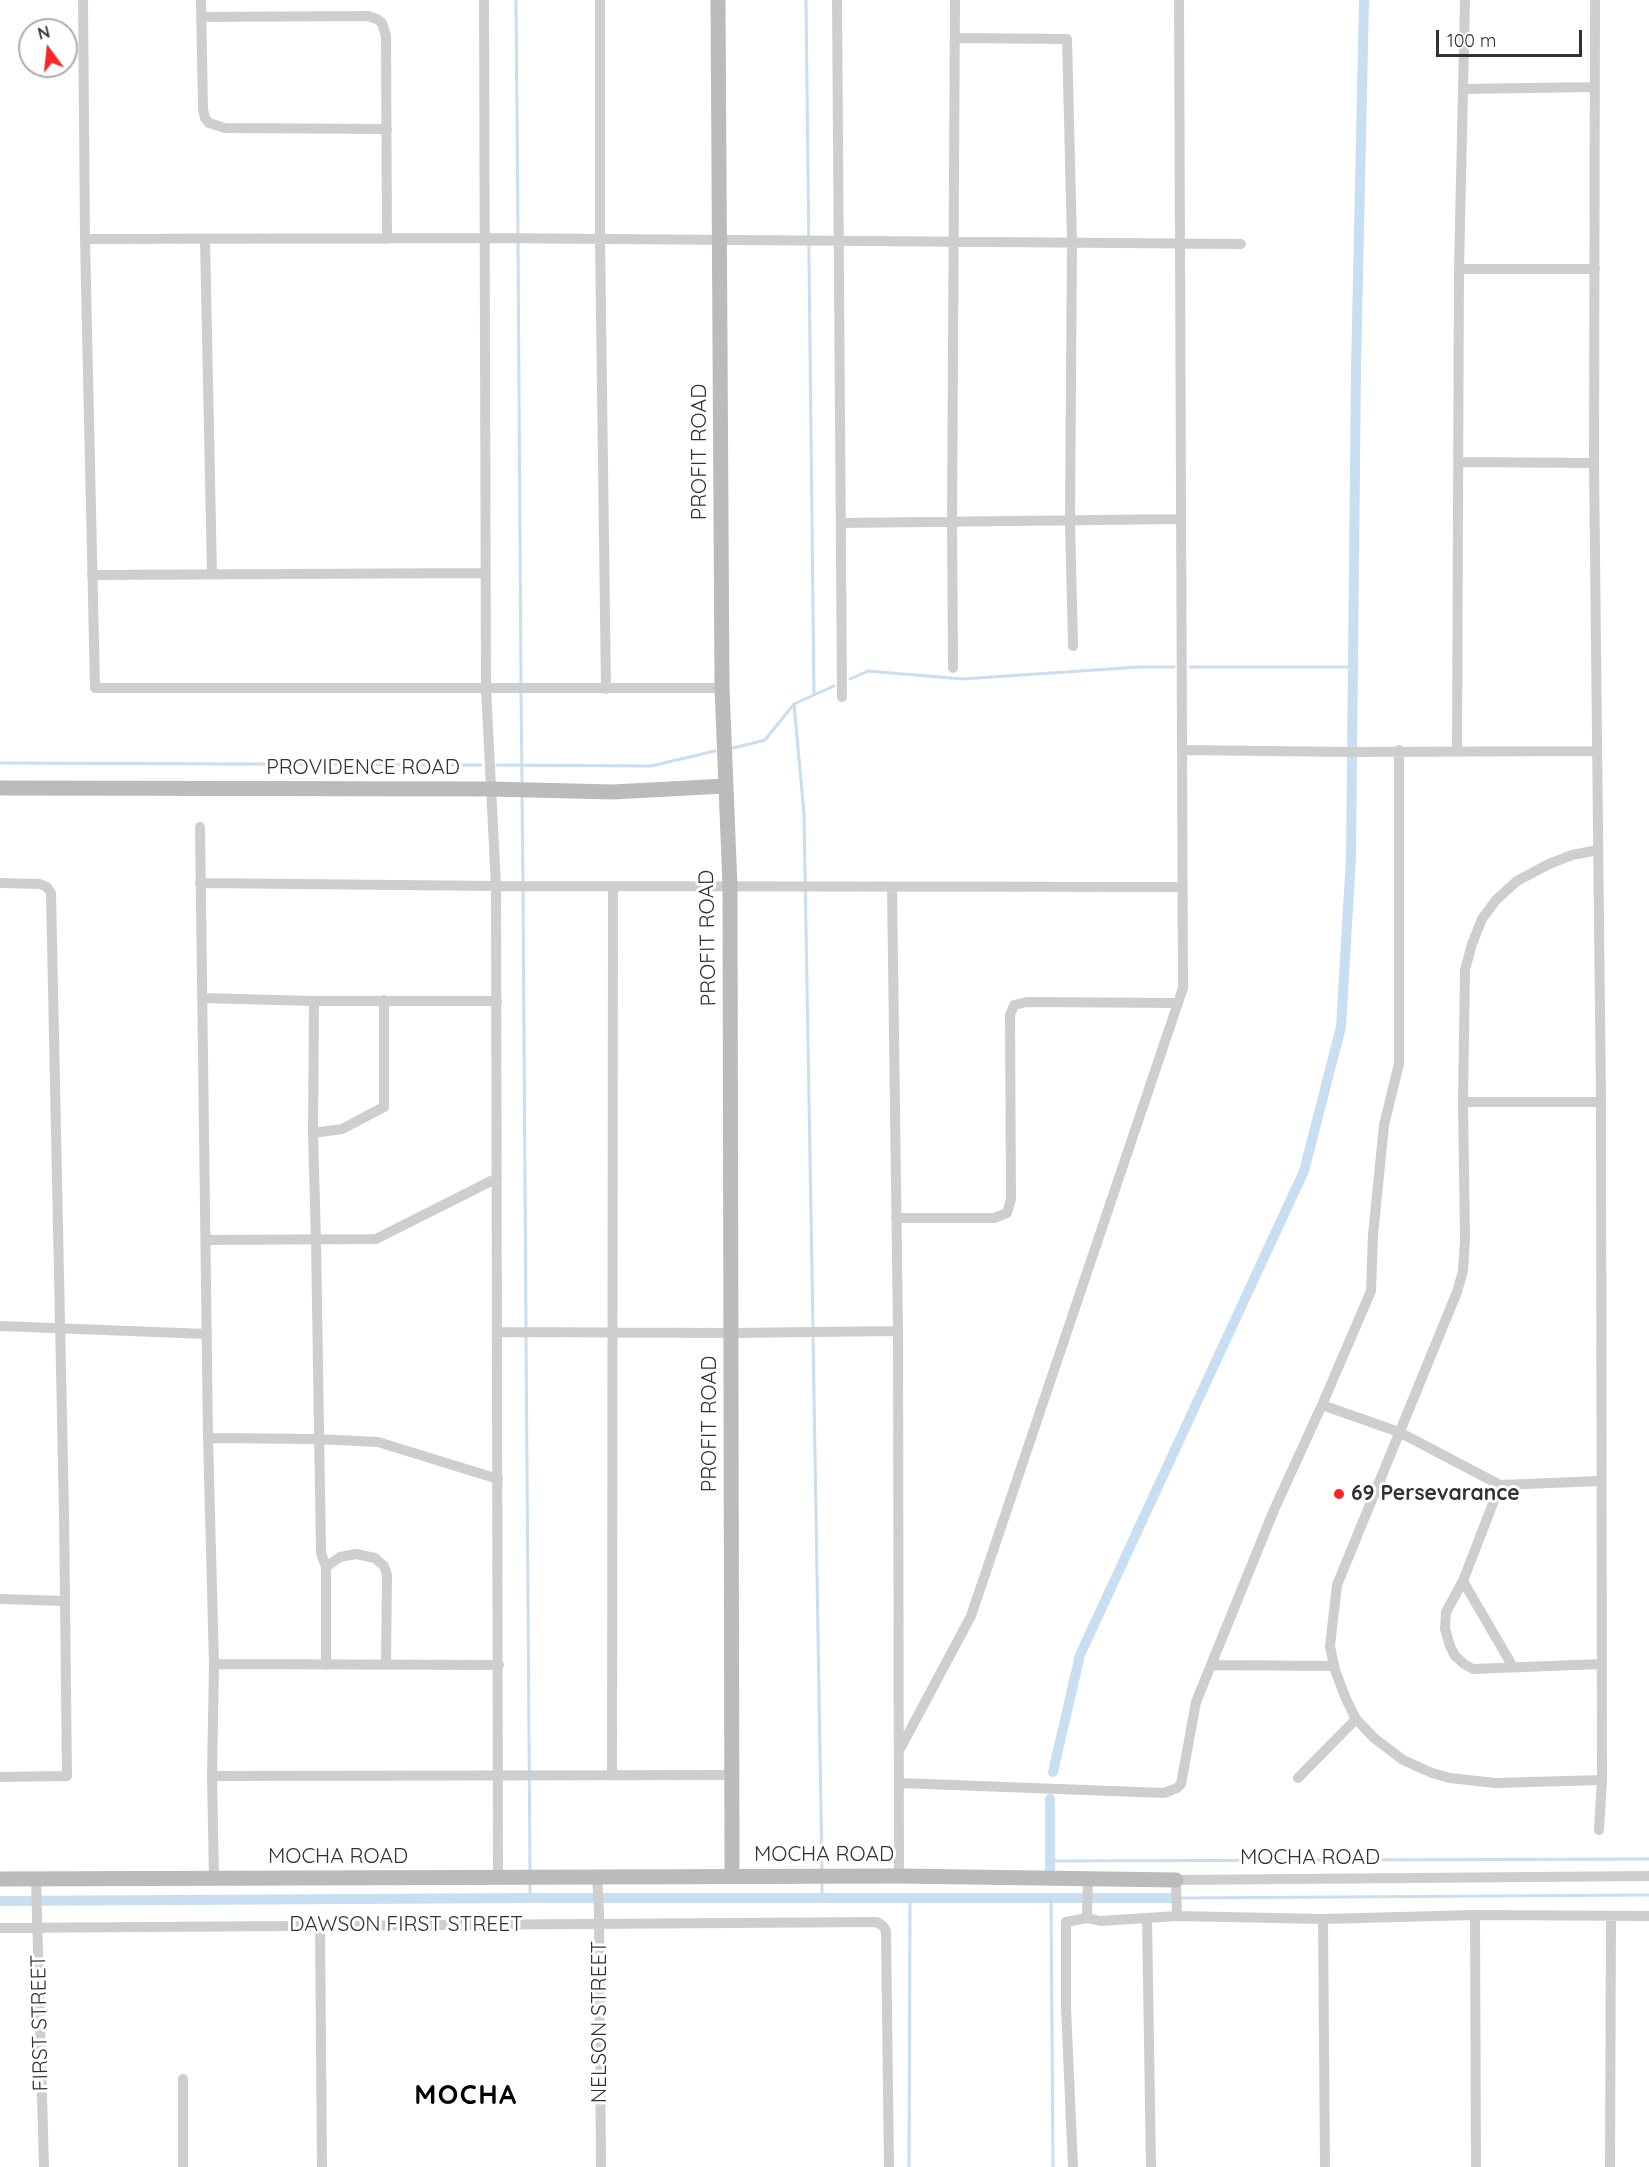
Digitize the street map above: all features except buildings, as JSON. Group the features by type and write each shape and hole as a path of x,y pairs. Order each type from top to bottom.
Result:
{"street":[{"path":"83,0 85,239 95,688 722,688"},
{"path":"201,0 203,109 209,123 225,128 387,129"},
{"path":"484,0 484,573 486,688 496,886 497,1001 498,1876"},
{"path":"600,0 600,240 606,689"},
{"name":"PROFIT ROAD","path":"718,0 722,688 730,886 732,1876"},
{"path":"837,0 842,697"},
{"path":"953,668 953,241 956,0"},
{"path":"900,1749 971,1616 1183,988 1179,0"},
{"path":"1456,750 1465,0"},
{"path":"1595,0 1594,463 1601,1102 1602,1779 1599,1830"},
{"path":"201,17 368,16 382,23 386,36 387,239"},
{"path":"956,38 1067,39 1071,242 1070,521 1073,646"},
{"path":"1464,89 1595,87"},
{"path":"85,239 485,238 1241,244"},
{"path":"205,239 212,574"},
{"path":"1460,269 1595,269"},
{"path":"1458,462 1594,463"},
{"path":"841,523 1181,519"},
{"path":"92,575 484,573"},
{"path":"1182,750 1597,751"},
{"path":"900,1783 1164,1793 1181,1784 1196,1702 1210,1665 1274,1510 1371,1291 1373,1235 1384,1125 1399,1064 1399,750"},
{"name":"PROVIDENCE ROAD","path":"0,788 490,789 613,792 725,786"},
{"path":"200,827 208,1438 214,1664 212,1776 214,1879"},
{"path":"1598,850 1572,855 1516,881 1496,900 1482,920 1472,944 1465,970 1463,1271 1457,1292 1336,1585 1330,1646 1334,1666 1356,1719 1374,1738 1403,1760 1450,1778 1495,1783 1602,1779"},
{"path":"0,883 40,884 47,887 51,893 61,1328 67,1776 0,1777"},
{"path":"200,883 1182,887"},
{"path":"612,1775 613,886"},
{"path":"892,887 898,1331 899,1876"},
{"path":"202,998 314,1001 497,1001"},
{"path":"313,1133 342,1129 384,1107 384,1000"},
{"path":"314,1001 313,1133 318,1438 321,1553 326,1567 326,1665"},
{"path":"896,1218 994,1218 1007,1213 1011,1199 1010,1015 1014,1005 1027,1002 1178,1003"},
{"path":"1463,1102 1601,1102"},
{"path":"206,1240 376,1239 497,1178"},
{"path":"0,1326 207,1334"},
{"path":"498,1332 898,1331"},
{"path":"1322,1405 1399,1432 1500,1485 1600,1481"},
{"path":"208,1438 318,1438 378,1442 498,1479"},
{"path":"1500,1485 1463,1581 1446,1612 1445,1629 1455,1656 1473,1669 1601,1664"},
{"path":"326,1567 340,1557 356,1554 375,1558 384,1566 387,1575 386,1665"},
{"path":"1463,1581 1513,1667"},
{"path":"0,1599 65,1601"},
{"path":"214,1664 499,1665"},
{"path":"1210,1665 1334,1666"},
{"path":"1298,1778 1356,1719"},
{"path":"212,1776 732,1775"},
{"name":"MOCHA ROAD","path":"0,1879 36,1885 214,1879 498,1876 597,1881 732,1876 899,1876 1088,1882 1649,1876"},
{"path":"1176,1880 1178,1916"},
{"name":"NELSON STREET","path":"597,1881 600,1912 601,2167"},
{"path":"1087,1918 1088,1882"},
{"name":"FIRST STREET","path":"36,1885 44,2167"},
{"path":"1073,2167 1066,2008 1066,1922 1087,1918 1100,1921 1178,1916 1323,1919 1475,1915 1649,1916"},
{"path":"1475,1915 1476,2167"},
{"path":"1610,2167 1611,1917"},
{"path":"1147,1918 1151,2167"},
{"path":"1323,1919 1325,2167"},
{"name":"DAWSON FIRST STREET","path":"0,1928 877,1922 886,1931 889,2167"},
{"path":"320,1926 322,2167"},
{"path":"183,2079 183,2167"}],"waterway":[{"path":"516,0 518,234"},
{"path":"806,0 814,695"},
{"path":"1053,1772 1080,1655 1304,1171 1341,1027 1351,857 1356,369 1364,0"},
{"path":"518,241 521,684"},
{"path":"850,679 868,671 963,679 1139,667 1174,667"},
{"path":"1190,667 1353,667"},
{"path":"733,748 765,740 794,704 834,686"},
{"path":"521,691 522,786"},
{"path":"794,704 804,814 813,1329"},
{"path":"497,765 651,766 715,751"},
{"path":"0,763 481,765"},
{"path":"522,796 523,882"},
{"path":"523,889 526,1329"},
{"path":"813,1335 822,1872"},
{"path":"526,1336 530,1872"},
{"path":"1050,1799 1050,1869"},
{"path":"1050,1861 1649,1859"},
{"path":"822,1881 822,1898"},
{"path":"530,1882 530,1898"},
{"path":"1180,1898 1649,1895"},
{"path":"909,2167 910,1898"},
{"path":"1051,1898 1053,2167"},
{"path":"0,1901 1173,1898"}],"place":[{"name":"69 Persevarance","path":"1339,1494"}],"district":[{"name":"MOCHA","path":"466,2096"}]}
